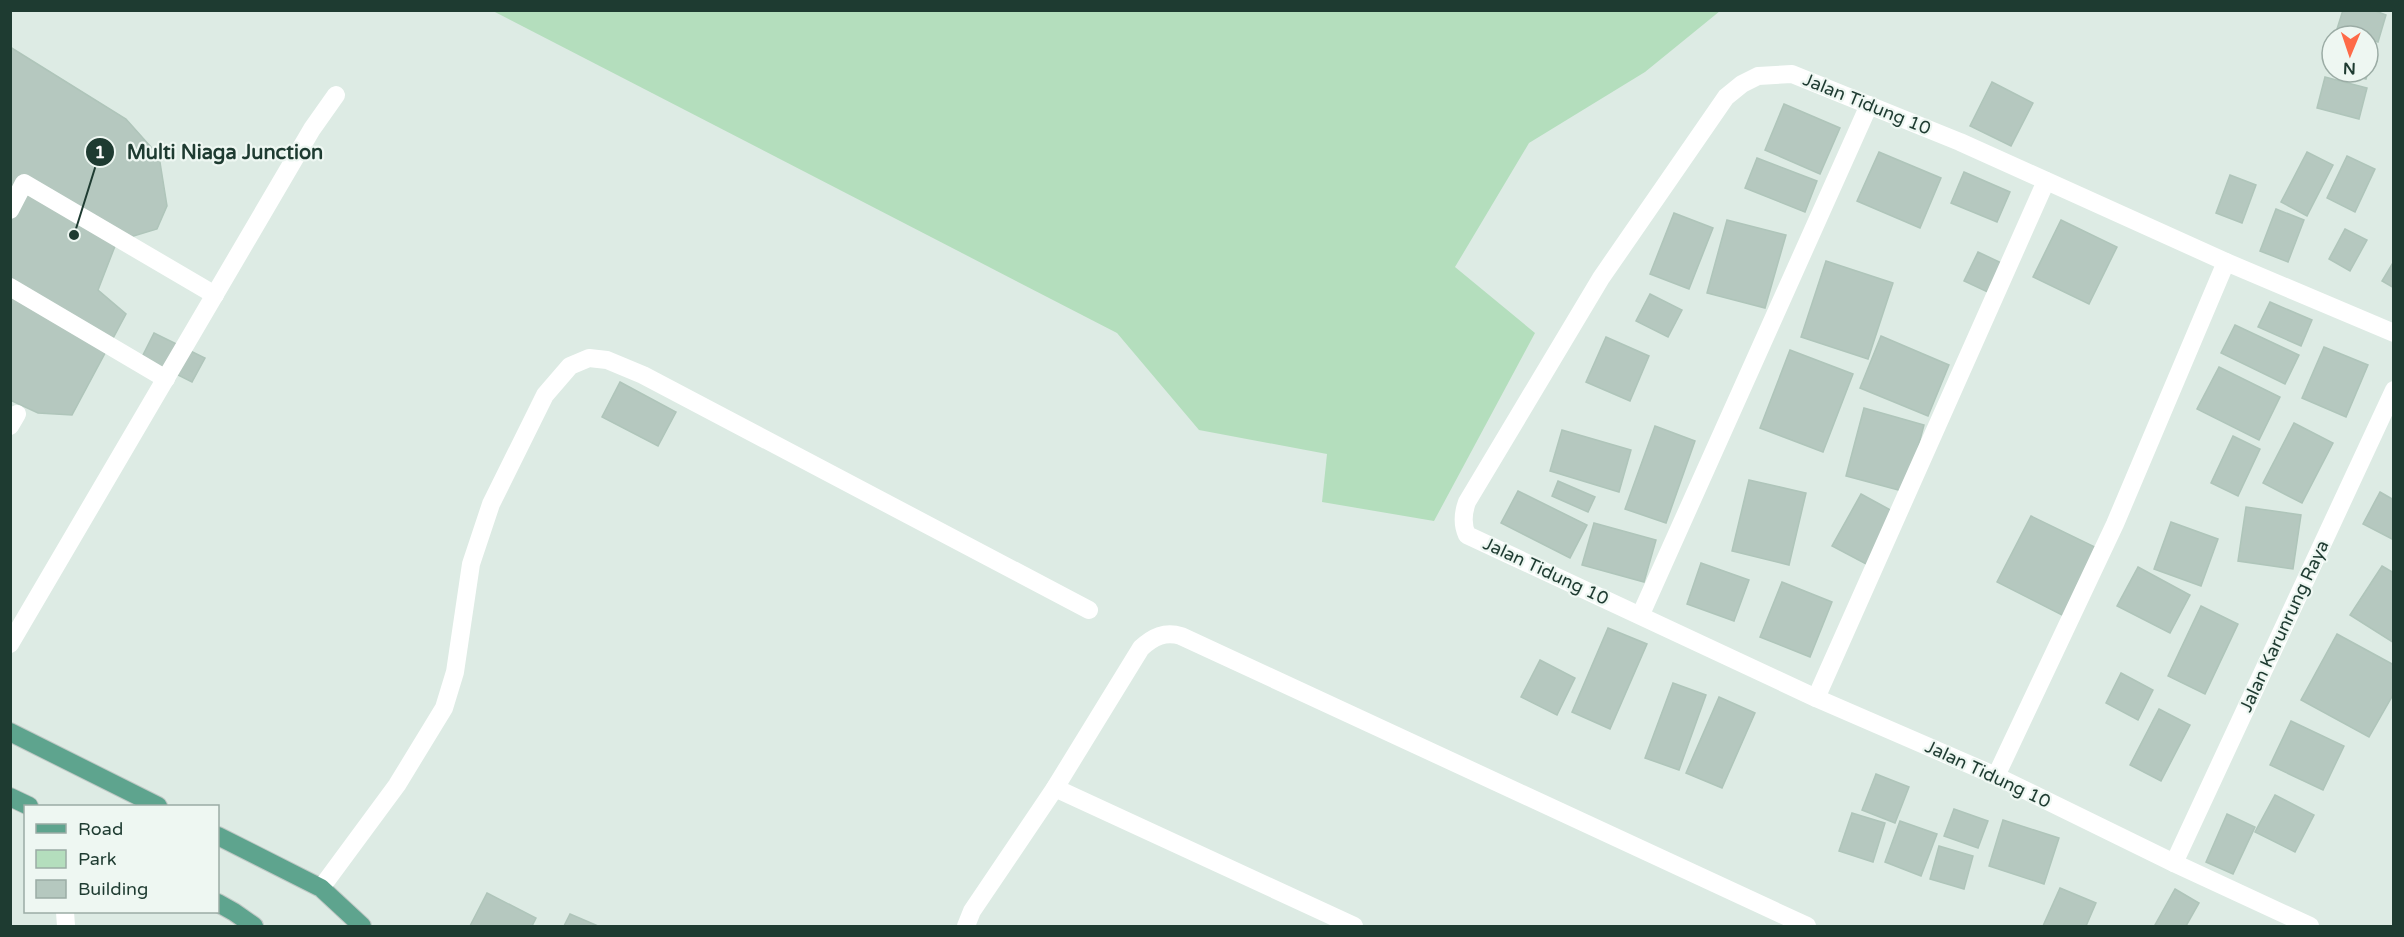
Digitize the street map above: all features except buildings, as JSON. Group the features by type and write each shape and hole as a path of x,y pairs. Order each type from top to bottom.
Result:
{"main road":[{"path":"10,732 154,805"},
{"path":"10,797 25,805"},
{"path":"219,837 321,888 362,927"},
{"path":"219,904 254,927"}],"street":[{"name":"Jalan Tidung 10","path":"2310,927 1996,776 1816,698 1641,614 1467,535 1463,520 1467,502 1601,278 1726,97 1742,84 1758,76 1792,74 1869,105 2394,333"},
{"path":"10,644 312,129 336,96"},
{"path":"1641,614 1869,105"},
{"path":"1816,698 2046,181"},
{"path":"10,210 24,183 215,295"},
{"path":"1996,776 2115,524 2226,262"},
{"path":"10,287 166,379"},
{"path":"321,888 397,785 444,708 455,672 471,564 491,504 545,395 570,366 589,358 607,360 643,375 1089,610"},
{"name":"Jalan Karunrung Raya","path":"2174,863 2394,390"},
{"path":"966,927 972,911 1054,788 1141,648 1151,639 1171,633 1807,927"},
{"path":"1054,788 1354,927"}],"green space":[{"path":"493,11 1720,11 1645,72 1529,143 1455,267 1535,333 1434,521 1322,502 1327,454 1199,430 1117,333"}],"place":[{"name":"Multi Niaga Junction","path":"74,235"}]}
